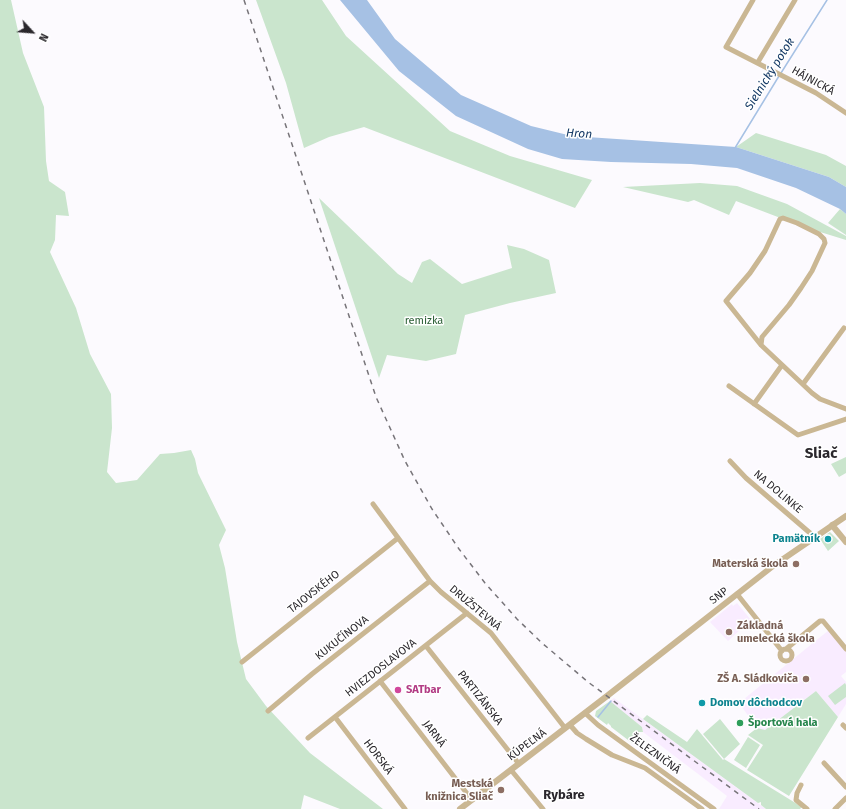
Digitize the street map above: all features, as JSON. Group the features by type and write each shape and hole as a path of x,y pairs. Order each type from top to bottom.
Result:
{"street":[{"name":"HÁJNICKÁ","path":"753,0 726,47 758,62 816,93 846,113"},
{"path":"758,62 795,0"},
{"path":"761,345 762,337 814,272 825,243 824,239 787,218 780,219 768,246 758,262 726,301 761,345 803,384 820,399 846,409"},
{"path":"803,384 844,328"},
{"path":"754,404 782,365"},
{"path":"729,386 798,435 846,418"},
{"name":"NA DOLINKE","path":"730,461 746,478 814,538"},
{"name":"DRUŽSTEVNÁ","path":"372,504 430,581 497,640 568,726"},
{"name":"SNP","path":"607,696 773,566 846,516"},
{"path":"832,525 846,542"},
{"name":"TAJOVSKÉHO","path":"242,662 398,538"},
{"name":"KUKUČÍNOVA","path":"268,711 312,674 430,581"},
{"path":"737,594 785,650 791,652 792,657 789,661 780,659 780,654 785,650 820,621 826,623 846,649"},
{"name":"HVIEZDOSLAVOVA","path":"308,738 467,613"},
{"name":"PARTIZÁNSKA","path":"426,646 519,764"},
{"name":"JARNÁ","path":"380,681 472,800"},
{"name":"KÚPEĽNÁ","path":"460,809 607,696"},
{"name":"ŽELEZNIČNÁ","path":"585,713 601,728 714,809"},
{"name":"HORSKÁ","path":"335,717 405,809"},
{"name":"ŽELEZNIČNÁ","path":"568,726 586,740 612,755 645,768 702,809"},
{"path":"824,763 846,787"},
{"path":"511,770 543,809"},
{"path":"802,785 796,793 796,800 807,809"},
{"path":"836,809 846,798"}],"shaded area":[{"name":"Základná umelecká škola","path":"737,603 751,620 728,641 710,622 732,604 733,606"},
{"name":"ZŠ A. Sládkoviča","path":"829,630 846,651 846,672 841,676 846,682 846,704 838,717 816,691 764,731 757,728 739,703"},
{"path":"614,698 766,809 719,809 727,796 643,732 642,727 610,701"}],"green space":[{"path":"0,0 11,0 23,53 44,107 46,161 49,181 65,192 69,216 56,215 55,240 50,252 76,308 90,354 111,394 112,428 107,472 116,483 137,480 160,454 191,450 195,459 198,473 226,530 219,545 225,568 237,642 246,679 266,706 310,753 383,809 340,809 304,795 301,809 0,809"},
{"path":"256,0 322,0 346,36 450,131 510,156 592,180 575,208 364,127 329,137 304,148 286,83"},
{"path":"756,133 826,155 846,166 846,187 829,177 736,147"},
{"path":"700,183 737,186 787,204 846,236 846,240 804,227 736,201 729,215 694,200 688,202 623,187"},
{"name":"remizka","path":"319,198 398,274 412,283 422,262 430,259 462,284 512,268 507,245 524,249 549,260 556,293 465,315 456,354 426,361 387,355 379,378"},
{"path":"840,209 846,214 846,235 828,223"},
{"path":"846,457 846,473 839,477 831,464"},
{"path":"830,532 839,541 828,551 820,539"},
{"path":"845,683 846,697 835,705 828,696"},
{"path":"816,691 838,717 789,796 747,770 763,745 748,735 757,728 765,730"},
{"path":"610,701 642,727 643,732 637,732 633,737 632,743 608,723 607,725 595,716 596,711"},
{"path":"647,715 687,742 697,729 723,760 724,759 802,807 800,809 766,809 761,805 761,802 758,803 643,719"},
{"path":"720,719 740,744 724,759 703,734"},
{"path":"748,737 760,745 746,768 734,760"}],"water":[{"path":"340,0 367,0 395,39 461,95 531,126 572,136 736,147 829,177 846,187 846,214 840,209 796,188 737,168 691,164 562,159 528,149 456,116 399,71"}],"waterway":[{"name":"Sielnický potok","path":"781,73 827,0"},
{"name":"Sielnický potok","path":"735,148 779,76"},
{"path":"598,717 611,701"}],"railway":[{"path":"244,0 376,397 405,461 432,509 459,549 485,583 517,619 542,643 588,682 759,809"}],"place":[{"name":"Pamätník","path":"828,539"},
{"name":"Materská škola","path":"796,564"},
{"name":"Základná umelecká škola","path":"729,632"},
{"name":"ZŠ A. Sládkoviča","path":"806,679"},
{"name":"SATbar","path":"398,690"},
{"name":"Domov dôchodcov","path":"702,703"},
{"name":"Športová hala","path":"740,723"},
{"name":"Mestská knižnica Sliač","path":"501,790"}],"district":[{"name":"Sliač","path":"821,454"},
{"name":"Rybáre","path":"564,795"}],"water label":[{"name":"Hron","path":"579,134"}]}
